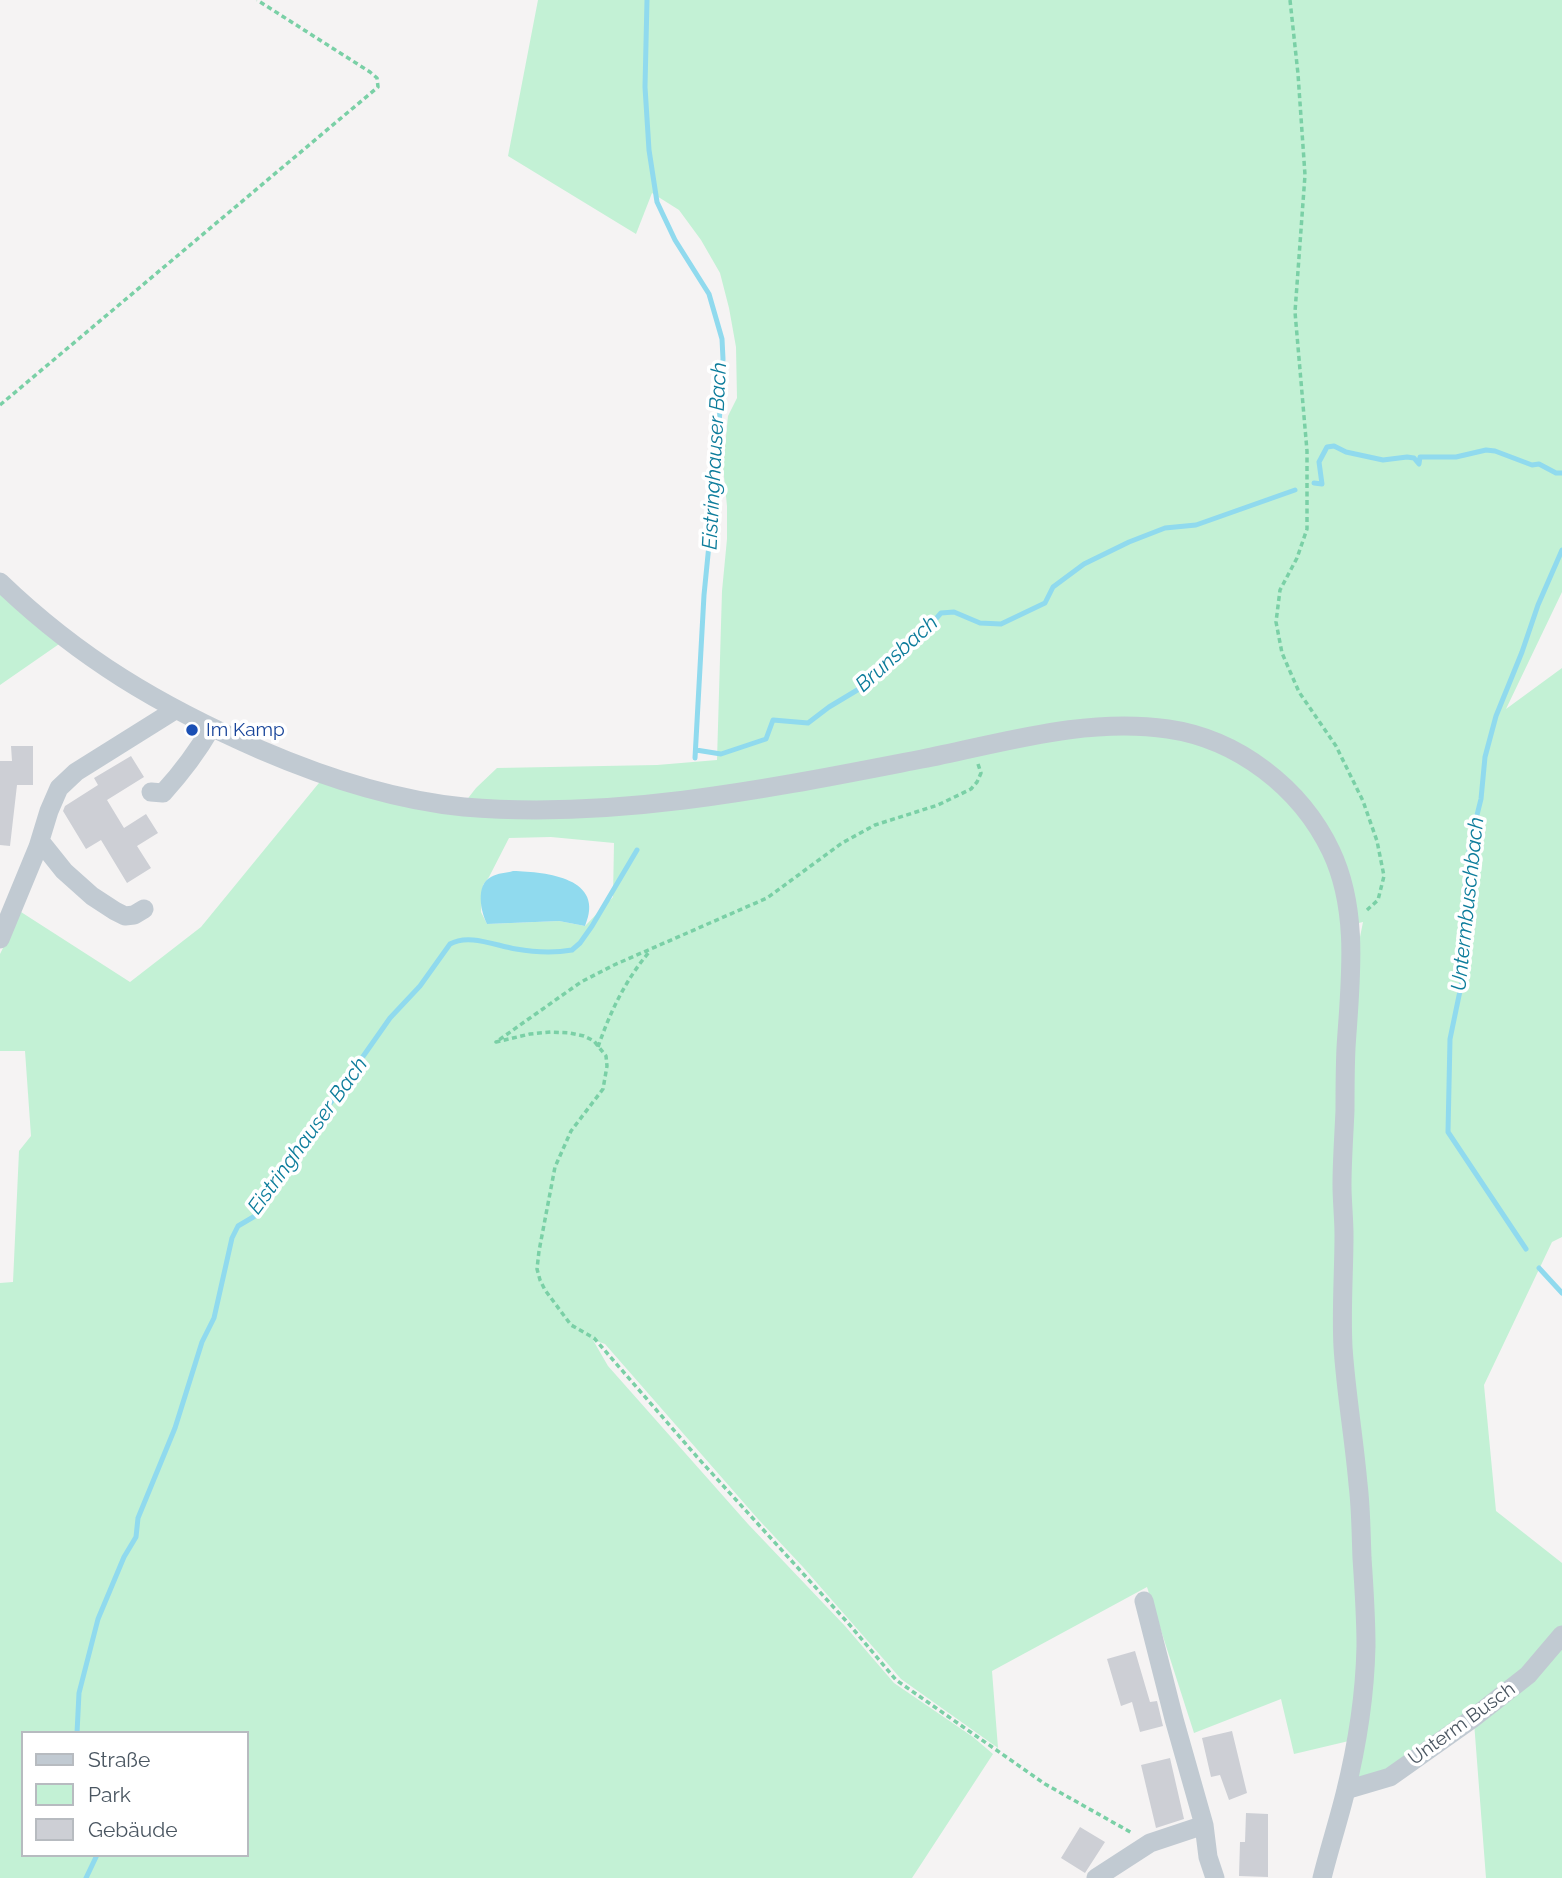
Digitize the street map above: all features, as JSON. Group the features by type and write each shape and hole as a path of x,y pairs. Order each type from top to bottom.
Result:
{"street":[{"path":"0,582 43,622 86,654 131,685 175,710 292,764 364,789 430,803 559,810 628,806 804,782 1057,731 1131,725 1174,730 1208,739 1243,756 1275,778 1296,798 1331,852 1346,892 1351,942 1342,1180 1344,1236 1341,1307 1350,1425 1359,1486 1366,1645 1358,1720 1346,1790 1322,1878"},
{"path":"0,939 40,841 54,798 65,780 175,710"},
{"path":"150,792 163,793 191,761 211,728"},
{"path":"40,841 64,872 92,896 125,916 134,915 144,909"},
{"path":"1144,1601 1215,1878"},
{"name":"Unterm Busch","path":"1346,1790 1390,1777 1472,1719 1528,1675 1562,1635"},
{"path":"1096,1878 1150,1843 1203,1825"}],"path":[{"path":"0,405 378,87 377,78 370,72 257,0"},
{"path":"1290,0 1305,175 1296,312 1307,451 1307,529 1297,558 1280,590 1276,622 1282,653 1299,692 1336,746 1363,801 1377,841 1384,877 1378,900 1367,910 1348,915"},
{"path":"974,749 981,773 971,789 938,806 875,825 842,843 766,898 581,982 496,1042 551,1032 594,1041 606,1056 603,1089 579,1119 565,1142 555,1167 537,1269 545,1290 570,1325 594,1338 896,1680 1045,1784 1150,1843"},
{"path":"598,1047 620,994 650,950"}],"green space":[{"path":"538,0 1562,0 1562,592 1506,709 1562,668 1562,1237 1552,1242 1484,1385 1496,1511 1562,1563 1562,1628 1523,1673 1390,1770 1352,1786 1359,1758 1369,1646 1369,1581 1349,1349 1348,1269 1349,1067 1353,972 1363,922 1350,925 1342,1180 1344,1236 1339,1238 1338,1353 1344,1427 1354,1487 1362,1646 1353,1740 1294,1754 1281,1699 1194,1733 1147,1587 992,1671 998,1748 901,1679 605,1344 593,1340 608,1366 894,1683 973,1737 993,1754 912,1878 0,1878 0,1283 13,1282 19,1151 31,1136 25,1051 0,1051 0,954 21,912 130,982 201,927 323,778 392,795 462,806 497,768 657,765 717,760 722,591 727,539 723,467 728,416 737,398 736,347 720,273 679,210 652,193 636,234 508,156","holes":["1105,718 1142,720 1194,729 1245,749 1242,756 1207,738 1168,729 1101,726","551,837 614,843 613,897 585,926 559,921 487,924 481,912 483,885 509,838"]},
{"path":"0,591 62,642 0,685"},
{"path":"1562,1636 1562,1878 1486,1878 1474,1722"}],"water":[{"path":"513,871 556,876 580,888 587,897 589,910 585,926 559,921 487,924 481,906 483,886 493,876"}],"building":[{"path":"11,746 33,746 33,785 17,785 10,846 0,845 0,761 12,761"},
{"path":"131,756 144,777 107,800 124,828 146,814 158,833 137,846 151,868 127,883 101,840 86,849 63,811 65,806 98,785 94,778"},
{"path":"1135,1651 1150,1702 1157,1701 1163,1726 1140,1732 1132,1702 1121,1706 1107,1659"},
{"path":"1232,1731 1247,1793 1229,1800 1220,1775 1211,1777 1202,1738"},
{"path":"1170,1758 1184,1819 1156,1828 1141,1765"},
{"path":"1246,1813 1268,1814 1268,1877 1239,1876 1240,1842 1245,1842"},
{"path":"1080,1827 1105,1842 1085,1873 1061,1858"}],"waterway":[{"name":"Eistringhauser Bach","path":"647,0 645,87 649,150 657,202 675,240 709,294 722,339 716,474 704,595 695,758"},
{"name":"Brunsbach","path":"1314,483 1322,484 1319,462 1327,447 1334,446 1346,452 1383,460 1414,458 1419,464 1420,457 1456,457 1486,450 1495,451 1562,473"},
{"name":"Brunsbach","path":"696,750 721,754 766,739 773,720 808,723 864,686 900,647 941,613 954,612 980,623 1001,624 1045,603 1053,587 1084,564 1129,542 1165,528 1196,525 1295,490"},
{"name":"Untermbuschbach","path":"1526,1249 1448,1132 1450,1039 1466,962 1462,934 1465,887 1470,843 1481,799 1485,757 1496,716 1562,550"},
{"name":"Eistringhauser Bach","path":"77,1731 79,1693 98,1619 124,1557 136,1537 138,1518 175,1428 202,1342 214,1318 232,1238 238,1226 255,1216 294,1151 390,1018 420,986 450,944 474,940 530,951 572,950 592,926 637,850"},
{"name":"Untermbuschbach","path":"1539,1268 1562,1293"},
{"name":"Eistringhauser Bach","path":"86,1878 96,1857"}],"place":[{"name":"Im Kamp","path":"192,730"}]}
